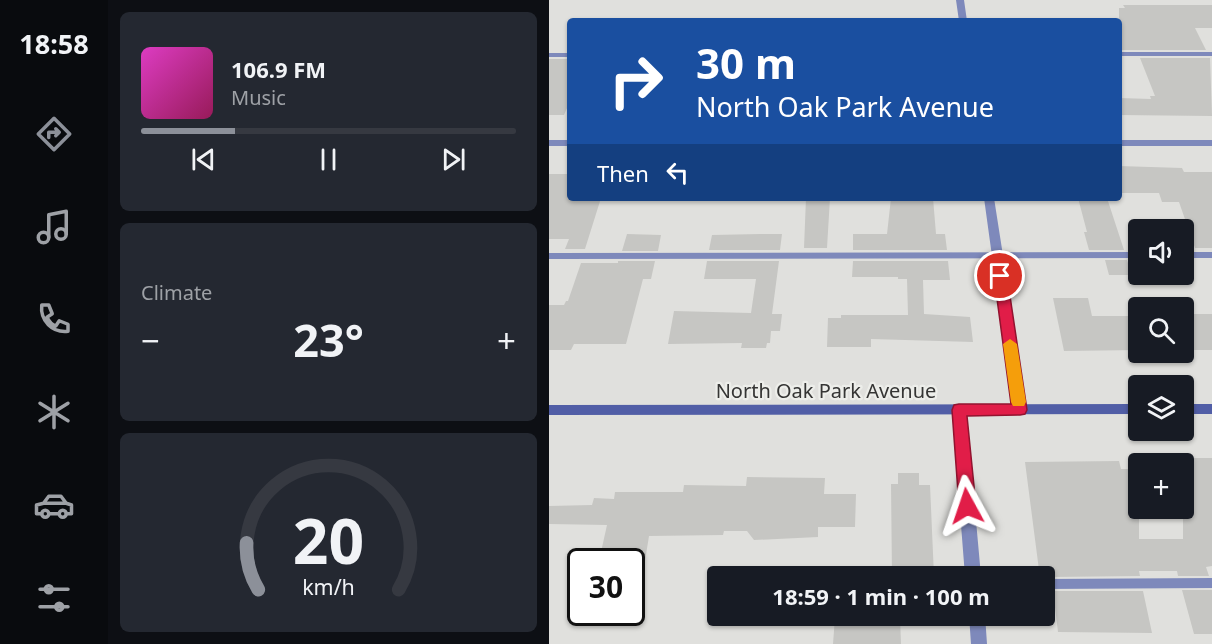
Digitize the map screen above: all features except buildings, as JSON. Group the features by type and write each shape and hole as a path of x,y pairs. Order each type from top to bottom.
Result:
{"street":[{"path":"960,0 963,18"},
{"path":"549,143 567,143"},
{"path":"1122,143 1212,143"},
{"path":"989,201 1020,410"},
{"name":"North Oak Park Avenue","path":"549,410 1128,409"},
{"path":"1194,409 1212,409"},
{"path":"959,410 972,566"},
{"path":"978,626 979,644"}],"lane":[{"path":"1122,54 1212,54"},
{"path":"549,55 567,55"},
{"path":"549,256 1128,255"},
{"path":"1194,255 1212,255"},
{"path":"1055,584 1212,584"}],"slow traffic":[{"path":"1010,344 1019,402"}],"route":[{"path":"967,506 959,410 1020,410 1000,276"}]}
